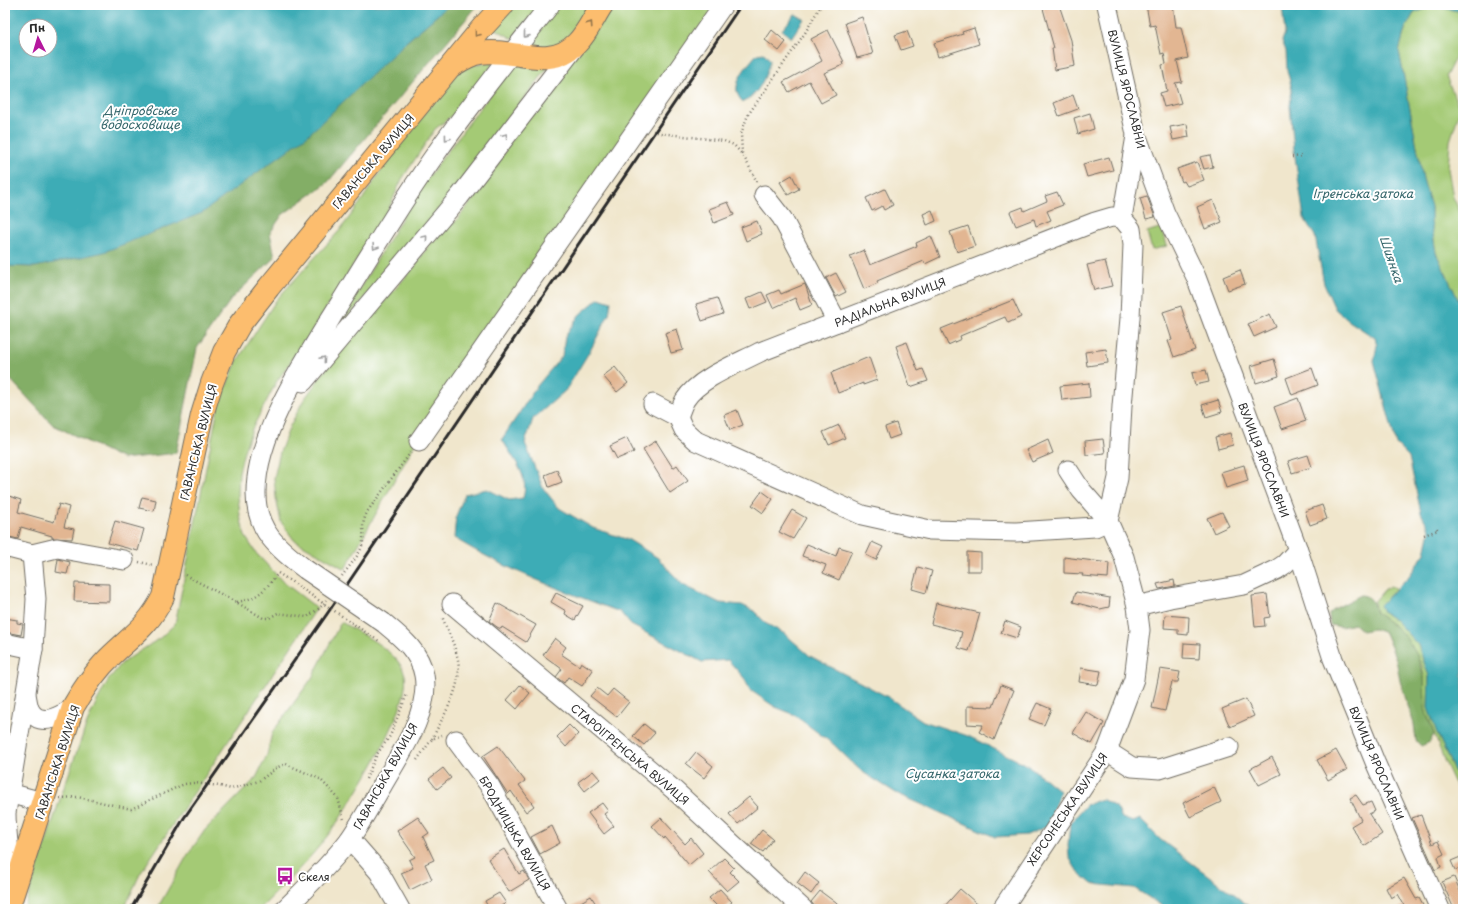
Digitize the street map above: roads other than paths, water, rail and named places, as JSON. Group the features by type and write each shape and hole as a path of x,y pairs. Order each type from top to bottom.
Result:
{"main road":[{"name":"ГАВАНСЬКА ВУЛИЦЯ","path":"9,906 48,800 73,707 85,685 100,668 145,626 156,612 163,597 202,415 224,352 240,324 482,28 503,5"},
{"name":"ГАВАНСЬКА ВУЛИЦЯ","path":"577,43 602,5"},
{"path":"452,66 481,52 512,53 546,58 567,51 577,43"}],"street":[{"name":"ГАВАНСЬКА ВУЛИЦЯ","path":"285,909 327,866 350,839 414,728 424,697 424,675 419,659 404,639 379,631 300,577 270,539 262,524 256,503 257,470 261,454 279,410 318,338 416,182 512,53 550,5"},
{"path":"419,441 723,5"},
{"name":"ВУЛИЦЯ ЯРОСЛАВНИ","path":"1107,5 1136,134 1165,213 1196,277 1298,550 1333,659 1375,762 1440,909"},
{"name":"ГАВАНСЬКА ВУЛИЦЯ","path":"279,410 460,196 577,43"},
{"path":"653,404 678,417 684,430 696,441 862,515 930,530 1016,532 1095,527 1108,521 1118,478 1122,406 1130,318 1133,244 1131,229 1122,218 1136,134"},
{"path":"764,195 782,218 837,322"},
{"name":"РАДІАЛЬНА ВУЛИЦЯ","path":"678,417 684,401 694,389 726,369 760,352 1095,222 1112,217 1122,218"},
{"name":"ХЕРСОНЕСЬКА ВУЛИЦЯ","path":"1002,909 1107,751 1134,679 1140,630 1137,606 1124,557 1108,521 1082,490 1068,470"},
{"path":"5,547 32,554 57,548 124,560"},
{"path":"1137,606 1170,598 1244,585 1276,570 1285,564 1298,550"},
{"path":"9,906 12,881 6,836 7,793 33,649 36,599 32,554"},
{"name":"СТАРОІГРЕНСЬКА ВУЛИЦЯ","path":"447,610 674,790 803,909"},
{"path":"5,644 33,649"},
{"path":"26,693 30,712 36,717 54,719 73,707"},
{"name":"БРОДНИЦЬКА ВУЛИЦЯ","path":"456,740 490,786 558,909"},
{"path":"1107,751 1132,766 1160,769 1229,747"},
{"path":"7,793 48,800"},
{"path":"350,839 378,872 400,909"}],"water":[{"name":"Дніпровське водосховище","path":"5,5 449,5 406,42 307,136 202,213 104,252 35,267 5,266"},
{"name":"Ігренська затока","path":"1282,5 1463,5 1463,12 1434,6 1414,13 1405,29 1399,51 1423,179 1431,207 1431,222 1436,253 1463,310 1463,790 1437,733 1428,708 1429,676 1418,645 1395,620 1383,612 1380,605 1409,576 1425,553 1430,530 1421,513 1409,457 1396,444 1374,361 1377,345 1375,338 1349,321 1335,309 1324,284 1315,236 1304,218 1294,150 1290,106 1292,89 1287,70 1286,51 1282,41 1285,33"},
{"path":"795,14 804,19 791,38 782,30"},
{"path":"764,53 770,60 767,72 753,95 743,102 737,90 737,84 740,77 757,54"},
{"name":"Сусанка затока","path":"599,298 611,302 609,314 591,349 566,390 533,419 525,443 543,488 559,508 593,528 629,540 658,558 683,585 720,603 742,605 754,611 767,624 785,634 810,656 888,697 923,721 968,736 1029,766 1060,791 1048,826 1027,835 995,837 896,793 861,771 833,744 793,714 775,707 750,690 744,678 728,660 702,662 631,625 620,612 556,588 514,570 454,538 456,516 465,494 487,489 509,500 523,498 525,490 522,474 502,439 537,386 562,356 565,337 579,315"},
{"path":"1102,799 1117,808 1122,818 1133,822 1140,819 1161,840 1253,909 1167,909 1134,888 1092,884 1077,871 1069,857 1068,845 1070,823 1086,805"}],"railway":[{"path":"131,909 184,818 327,614 741,5"}],"place":[{"name":"Скеля","path":"285,876"}],"water label":[{"name":"Шиянка","path":"1392,259"}]}
